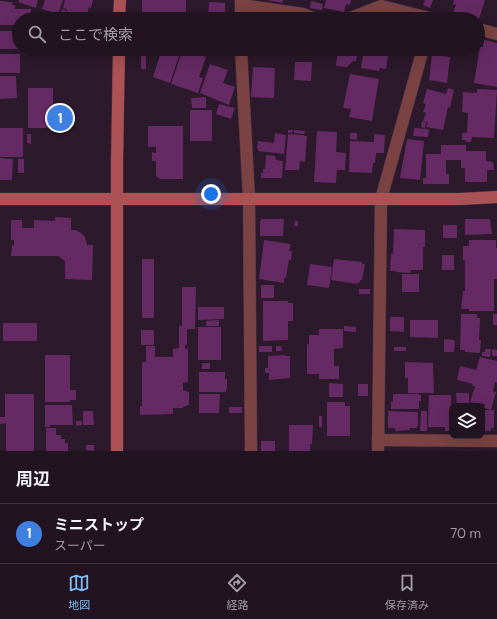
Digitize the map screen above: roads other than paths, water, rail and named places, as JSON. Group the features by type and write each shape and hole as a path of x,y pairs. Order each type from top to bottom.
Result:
{"street":[{"path":"119,12 120,0"},
{"path":"241,3 292,12"},
{"path":"366,12 381,6 405,12"},
{"path":"485,31 497,34"},
{"path":"117,451 117,200 119,56"},
{"path":"241,56 249,200 251,451"},
{"path":"421,56 381,199 378,445 497,441"},
{"path":"0,199 80,198 117,200 249,200 461,199 497,197"}],"place":[{"name":"ミニストップ","path":"60,118"}]}
